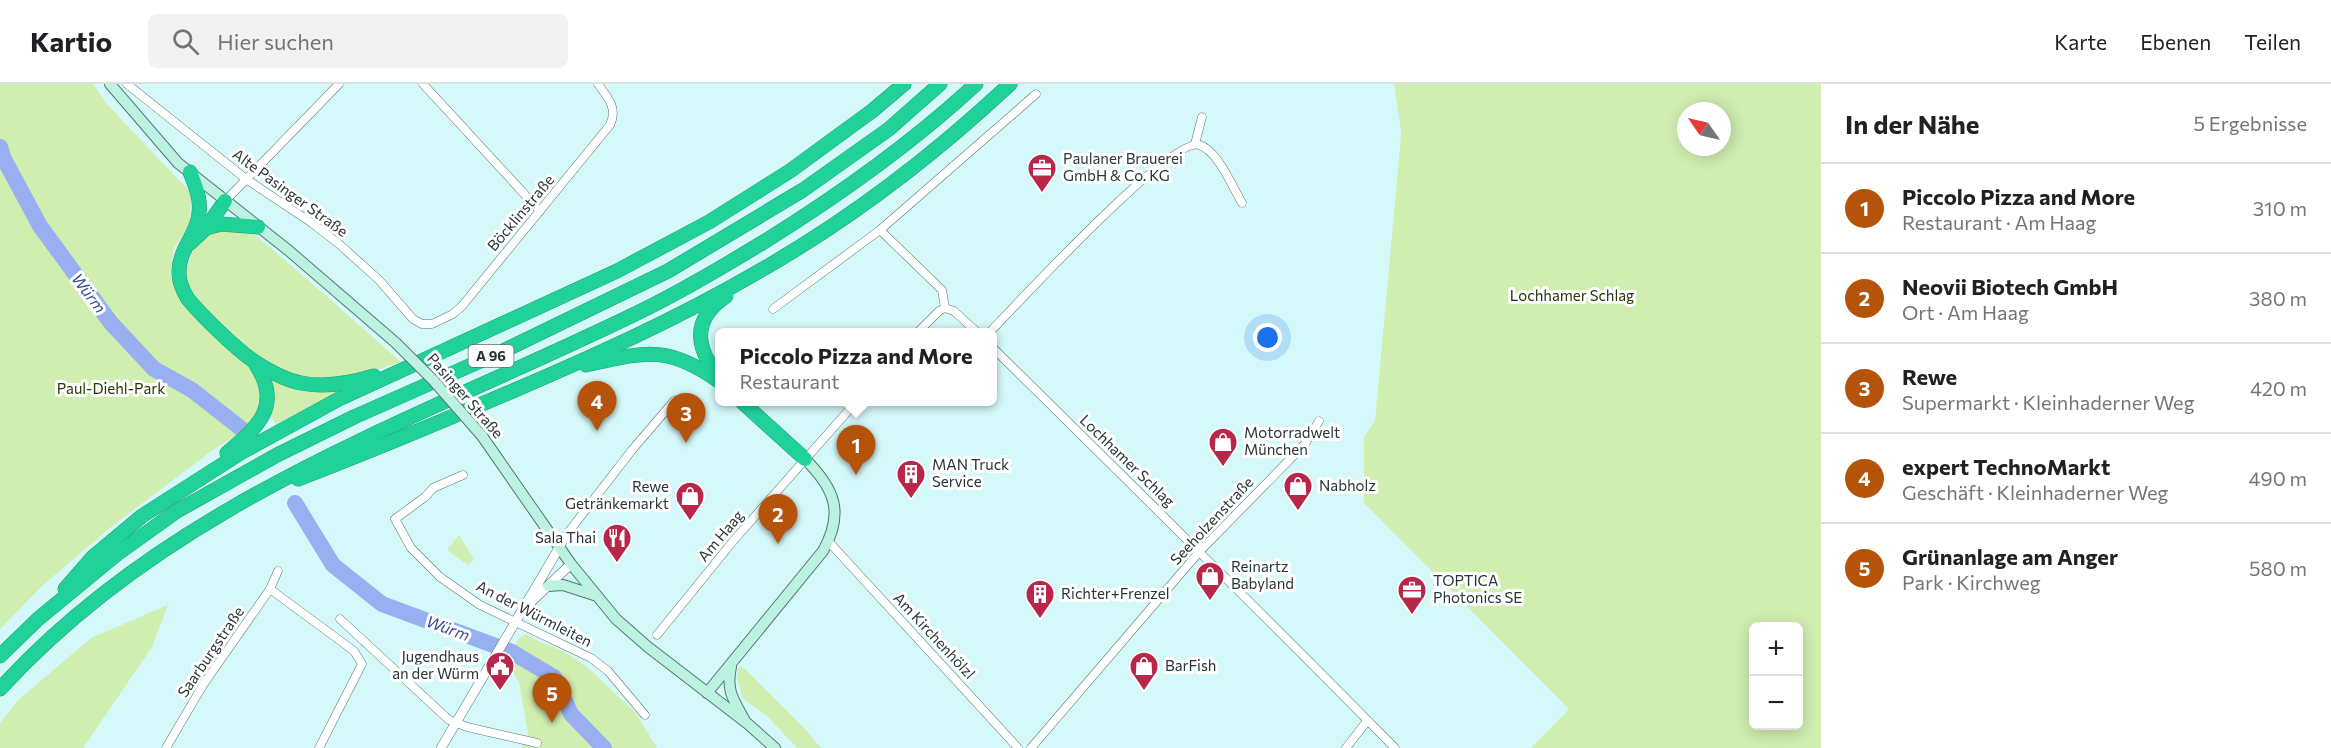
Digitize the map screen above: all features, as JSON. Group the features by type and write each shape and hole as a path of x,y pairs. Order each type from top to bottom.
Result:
{"highway":[{"path":"38,620 93,557 142,516 191,484 276,433 339,399 617,271 709,222 790,171 872,111 904,84"},
{"name":"A 96","path":"0,656 38,620 117,554 168,518 254,466 354,417 503,351 623,293 718,243 803,190 860,150 889,129 940,84"},
{"name":"A 96","path":"0,689 27,660 90,603 161,551 245,499 350,444 638,313 724,266 818,208 862,177 906,145 976,84"},
{"path":"245,499 339,464 558,372 756,273 874,197 919,163 1010,84"},
{"path":"190,172 198,193 203,221"},
{"path":"225,201 203,221 181,256 179,272 184,291 208,320 254,361 291,381 319,385 359,380 408,367"},
{"path":"203,221 258,227"},
{"path":"715,372 701,349 700,339 704,320 722,299 756,273"},
{"path":"558,372 625,355 657,353 686,361 715,377"},
{"path":"191,484 249,435 266,413 268,403 265,382 254,361"},
{"path":"746,406 805,459"}],"main road":[{"name":"Pasinger Straße","path":"110,84 163,147 190,172 297,258 396,343 433,380 482,436 559,548 595,595 631,633 748,724 775,748"},
{"path":"707,693 829,542 834,517 832,494 824,478 805,459"},
{"path":"548,586 563,585 595,595"},
{"path":"731,664 729,691 748,724"}],"street":[{"name":"Alte Pasinger Straße","path":"127,84 246,179 339,244 379,280 413,320 422,324 432,324"},
{"path":"326,84 333,91"},
{"path":"225,201 339,84"},
{"path":"423,84 540,211"},
{"name":"Böcklinstraße","path":"432,324 442,321 458,310 610,125 613,105 598,84"},
{"path":"773,309 880,230 1036,94"},
{"path":"1195,144 1202,117"},
{"path":"993,328 1133,187 1171,156 1195,144 1202,145 1213,153 1242,203"},
{"path":"880,230 942,290 945,308"},
{"path":"922,328 945,308 954,310 973,328"},
{"name":"Lochhamer Schlag","path":"997,351 1395,748"},
{"path":"441,748 567,534 632,450 674,401"},
{"name":"Am Haag","path":"657,635 852,406"},
{"name":"Seeholzenstraße","path":"1031,748 1200,551 1305,444 1319,421"},
{"name":"An der Würmleiten","path":"463,475 433,488 396,519 411,548 440,577 480,604 517,621 547,639 591,658 608,671 645,715"},
{"name":"Am Kirchenhölzl","path":"829,542 1018,748"},
{"path":"525,607 571,564"},
{"name":"Saarburgstraße","path":"166,748 203,685 270,589 278,571"},
{"path":"270,589 348,646 360,658 362,664 319,748"},
{"path":"340,619 445,717 456,723 537,743"},
{"path":"1346,748 1367,722"}],"green space":[{"name":"Paul-Diehl-Park","path":"0,84 93,84 106,103 191,193 190,224 174,248 170,274 176,293 192,314 251,370 261,386 259,412 243,431 213,450 111,527 42,586 0,629"},
{"name":"Lochhamer Schlag","path":"1394,84 1821,84 1821,748 1531,748 1569,709 1364,503 1364,437 1375,421 1401,130"},
{"path":"240,228 255,235 401,362 344,378 322,381 311,380 276,368 251,350 201,302 188,282 187,274 191,255 201,240 219,231"},
{"path":"268,378 341,391 276,424 270,415 273,401"},
{"path":"459,535 474,559 468,565 447,550"},
{"path":"168,605 152,647 83,748 0,748 0,723 18,700 91,638"},
{"path":"526,634 563,651 586,666 635,712 657,748 522,748 528,733 519,682 508,665 508,659 519,638"},
{"path":"738,667 744,668 821,748 797,748 766,715 743,699 737,679"}],"waterway":[{"name":"Würm","path":"0,147 4,159 40,226 111,323 154,369 192,390 243,430"},
{"name":"Würm","path":"295,503 333,565 382,604 512,652 554,677 571,714 604,748"}],"place":[{"name":"Paulaner Brauerei GmbH & Co. KG","path":"1042,194"},
{"name":"expert TechnoMarkt","path":"597,431"},
{"name":"Rewe","path":"686,443"},
{"name":"Motorradwelt München","path":"1223,468"},
{"name":"Piccolo Pizza and More","path":"856,475"},
{"name":"MAN Truck Service","path":"911,500"},
{"name":"Nabholz","path":"1298,512"},
{"name":"Rewe Getränkemarkt","path":"690,522"},
{"name":"Neovii Biotech GmbH","path":"778,544"},
{"name":"Sala Thai","path":"617,564"},
{"name":"Reinartz Babyland","path":"1210,602"},
{"name":"TOPTICA Photonics SE","path":"1412,616"},
{"name":"Richter+Frenzel","path":"1040,620"},
{"name":"Jugendhaus an der Würm","path":"500,692"},
{"name":"BarFish","path":"1144,692"},
{"name":"Grünanlage am Anger","path":"552,723"}]}
